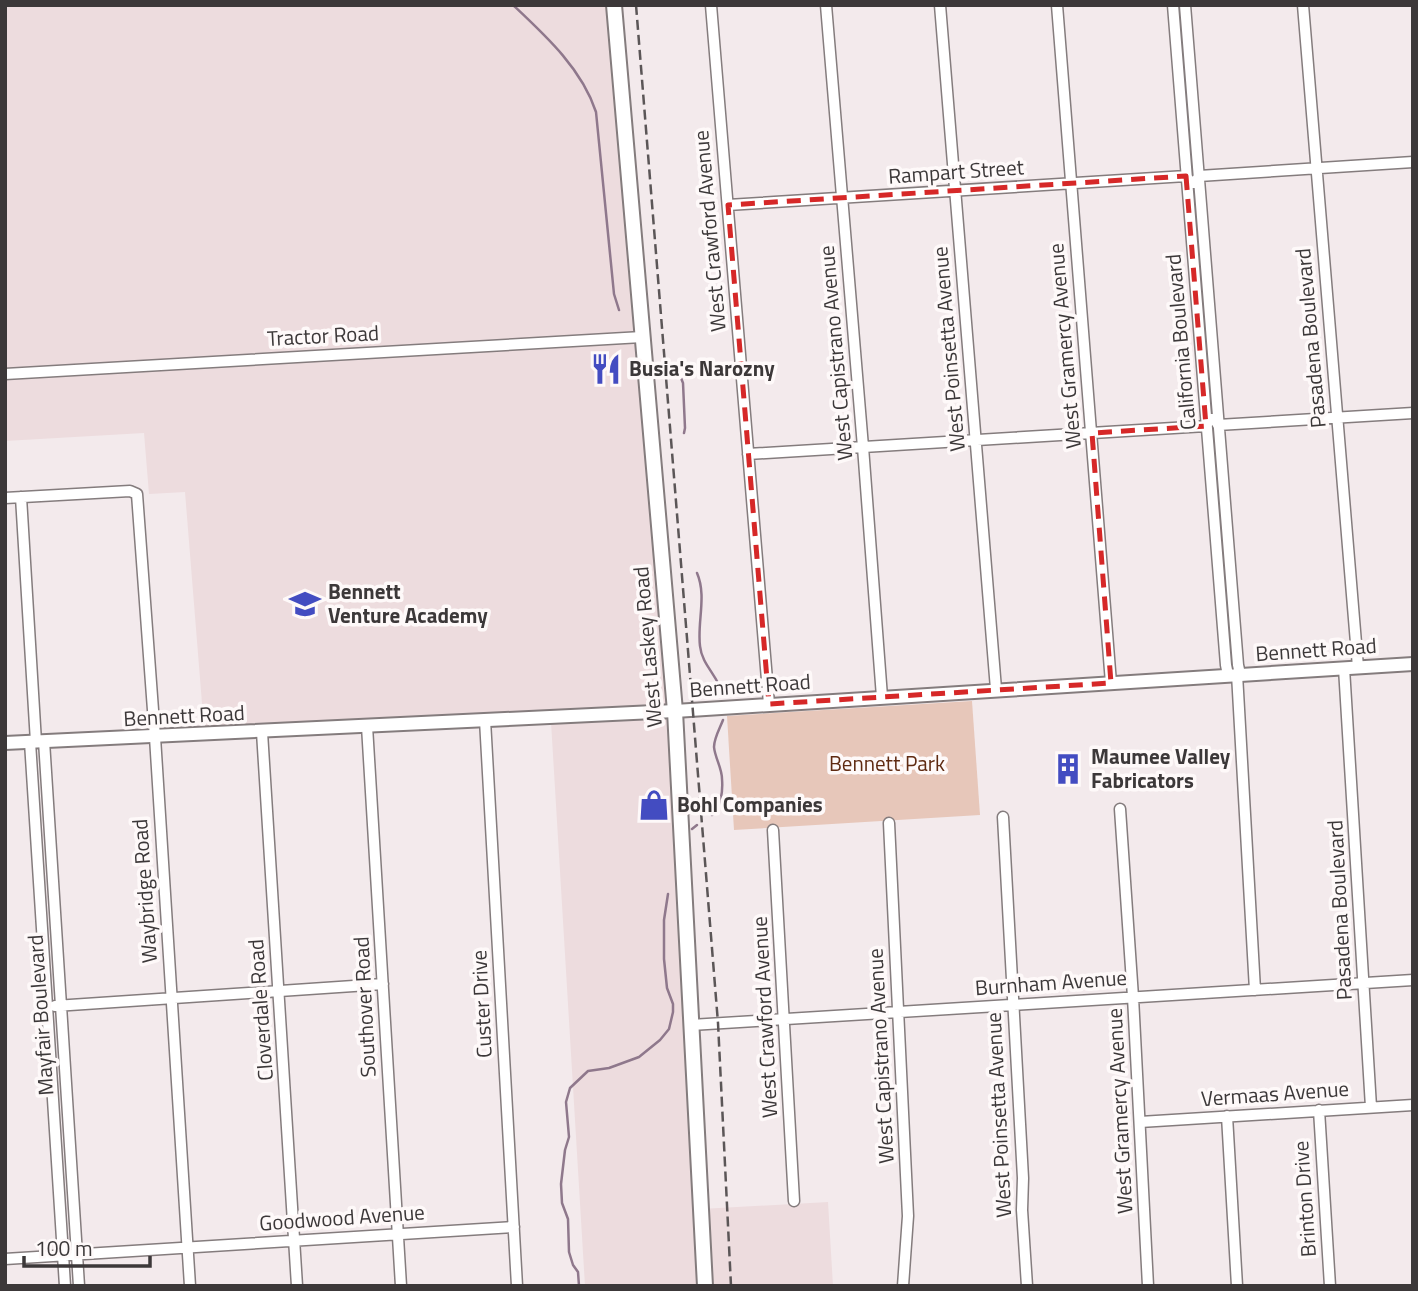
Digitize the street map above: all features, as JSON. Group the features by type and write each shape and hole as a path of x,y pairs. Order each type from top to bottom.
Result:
{"main road":[{"name":"West Laskey Road","path":"614,5 675,711 705,1286"}],"street":[{"name":"West Crawford Avenue","path":"711,5 769,704"},
{"name":"West Capistrano Avenue","path":"826,5 882,697"},
{"name":"West Poinsetta Avenue","path":"940,5 996,689"},
{"name":"West Gramercy Avenue","path":"1057,5 1111,683"},
{"name":"California Boulevard","path":"1173,5 1217,549 1235,674 1255,990"},
{"name":"California Boulevard","path":"1185,5 1238,665 1235,674"},
{"name":"Pasadena Boulevard","path":"1303,5 1338,418 1371,1107"},
{"path":"1177,51 1188,50"},
{"name":"Rampart Street","path":"727,205 1186,176 1194,168 1199,176 1413,162"},
{"path":"1197,302 1209,301"},
{"name":"Tractor Road","path":"5,373 642,337"},
{"path":"748,454 1206,426 1210,419 1215,419 1219,425 1413,413"},
{"name":"Waybridge Road","path":"21,497 130,491 137,494 190,1286"},
{"path":"5,498 21,497"},
{"name":"Mayfair Boulevard","path":"21,497 36,742 47,1007 65,1286"},
{"path":"1217,549 1228,547"},
{"name":"Bennett Road","path":"5,743 675,711 1413,664"},
{"name":"Custer Drive","path":"485,720 517,1286"},
{"name":"Southover Road","path":"367,726 401,1286"},
{"name":"Cloverdale Road","path":"262,732 297,1286"},
{"name":"Mayfair Boulevard","path":"36,742 60,1006 79,1286"},
{"name":"West Gramercy Avenue","path":"1120,809 1148,1286"},
{"name":"West Poinsetta Avenue","path":"1003,817 1027,1286"},
{"name":"West Capistrano Avenue","path":"889,824 908,1216 903,1286"},
{"name":"West Crawford Avenue","path":"773,830 794,1201"},
{"name":"Burnham Avenue","path":"691,1025 1413,979"},
{"path":"47,1007 383,984"},
{"name":"Vermaas Avenue","path":"1140,1122 1413,1105"},
{"name":"Brinton Drive","path":"1319,1110 1330,1286"},
{"path":"1227,1116 1237,1286"},
{"name":"Goodwood Avenue","path":"5,1259 514,1227"}],"highlighted area":[{"path":"1186,176 1206,426 1092,433 1111,683 769,704 728,205"}],"shaded area":[{"path":"5,5 614,5 675,711 701,1209 828,1202 833,1286 585,1286 551,722 423,728 422,716 204,728 185,492 149,494 144,433 5,441"}],"green space":[{"name":"Bennett Park","path":"972,701 980,815 734,830 727,716"}],"waterway":[{"path":"513,5 572,67 590,96 596,112 614,294 619,310"},
{"path":"681,378 684,433"},
{"path":"697,573 702,600 699,637 701,653 723,696"},
{"path":"712,815 722,794 722,775 714,747 723,720"},
{"path":"692,829 697,825"},
{"path":"579,1286 578,1272 569,1252 568,1219 562,1203 561,1184 569,1137 566,1102 570,1088 588,1071 609,1068 639,1057 669,1029 673,1004 667,988 664,959 664,920 668,894"}],"railway":[{"path":"636,5 718,1023 731,1286"}],"place":[{"name":"Busia's Narozny","path":"606,369"},
{"name":"Bennett Venture Academy","path":"305,604"},
{"name":"Maumee Valley Fabricators","path":"1068,769"},
{"name":"Bohl Companies","path":"654,805"}]}
